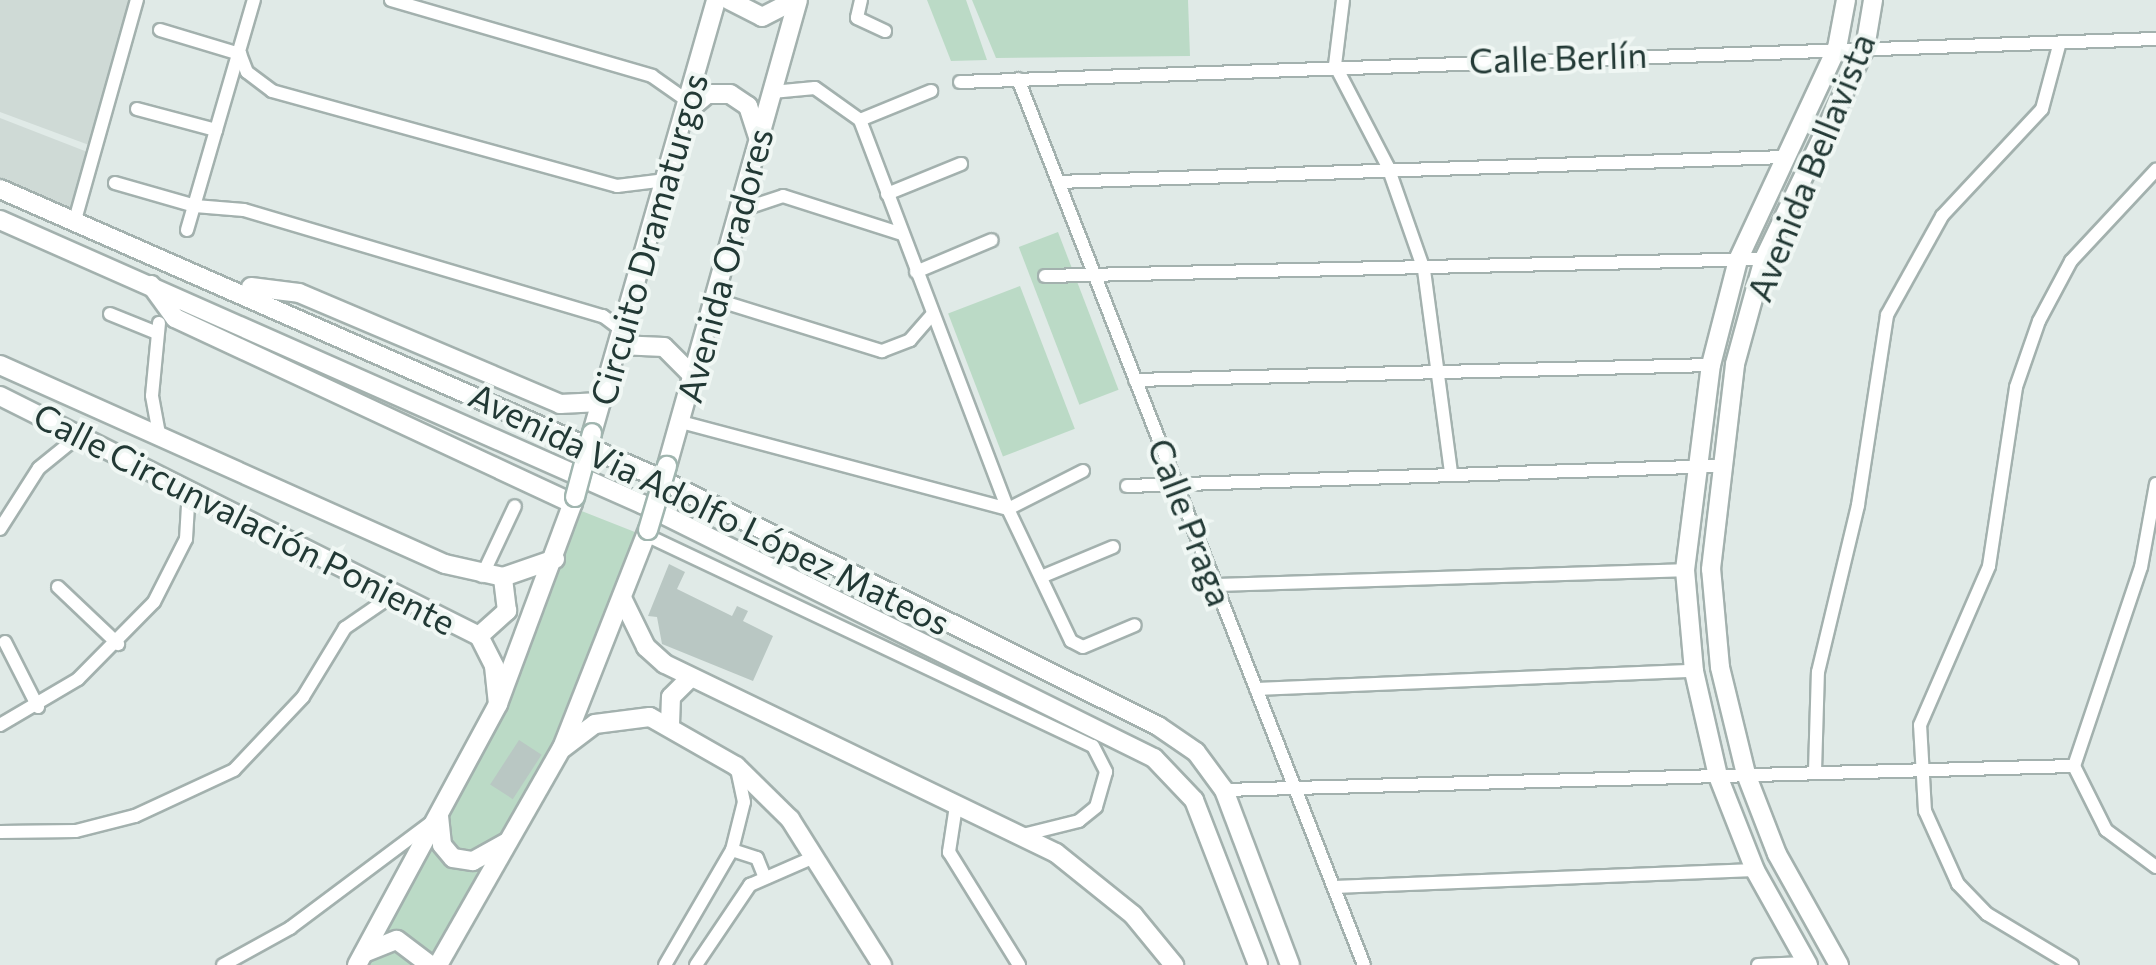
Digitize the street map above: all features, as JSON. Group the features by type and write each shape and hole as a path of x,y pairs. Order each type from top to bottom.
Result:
{"main road":[{"name":"Circuito Dramaturgos","path":"361,959 498,704 555,558 716,0"},
{"path":"729,0 762,17 797,0"},
{"name":"Avenida Oradores","path":"438,965 562,748 647,532 717,300 797,0"},
{"name":"Avenida Bellavista","path":"1807,964 1754,870 1718,776 1694,671 1686,570 1695,467 1711,365 1738,260 1837,48 1846,0"},
{"name":"Avenida Bellavista","path":"1838,965 1777,854 1746,774 1720,668 1712,568 1736,364 1764,259 1866,48 1874,0"},
{"path":"688,107 707,94 730,94 753,114 759,141"},
{"name":"Avenida Via Adolfo López Mateos","path":"0,188 237,286 654,476 1158,726 1196,752 1224,790 1290,965"},
{"name":"Avenida Via Adolfo López Mateos","path":"0,220 642,504 1154,758 1194,800 1258,965"},
{"path":"151,284 175,318 574,500"},
{"path":"237,286 299,293 560,404 602,402"},
{"path":"621,338 664,346 694,378"},
{"name":"Calle Circunvalación Poniente","path":"0,366 160,439 482,576 503,578 555,558"},
{"name":"Calle Circunvalación Poniente","path":"0,396 82,432 479,636 494,666 498,704"},
{"path":"479,636 507,611 503,578"},
{"path":"622,598 646,648 689,678 1023,835 1094,878 1174,965"},
{"path":"670,725 671,697 689,678"},
{"path":"562,748 615,718 670,725 736,766 768,791 882,965"},
{"path":"439,816 442,845 453,858 487,856 512,838"},
{"path":"361,959 397,940 430,965"}],"street":[{"path":"75,220 137,0"},
{"path":"187,230 254,0"},
{"path":"391,0 652,76 688,107"},
{"path":"861,0 857,18 885,31"},
{"path":"1343,0 1335,65 1388,167 1424,270 1450,472"},
{"path":"160,30 240,54"},
{"name":"Calle Berlín","path":"960,82 1335,65 2156,38"},
{"path":"1815,771 1818,672 1858,505 1887,315 1942,216 2042,109 2060,42"},
{"path":"240,54 247,72 272,91 617,186 666,180"},
{"name":"Calle Praga","path":"1018,79 1364,965"},
{"path":"772,92 816,88 860,120 1008,509 1075,647 1135,625"},
{"path":"860,120 931,91"},
{"path":"137,109 216,130"},
{"path":"1058,182 1388,167 1786,157"},
{"path":"887,194 960,164"},
{"path":"2072,965 1998,922 1958,884 1925,810 1919,768 1923,709 1989,566 2016,387 2039,321 2071,262 2156,170"},
{"path":"115,183 194,206 244,210 604,316 621,338"},
{"path":"741,210 783,196 902,234"},
{"path":"916,272 992,240"},
{"path":"1045,276 1096,279 1764,259"},
{"path":"717,300 882,351 910,340 932,315"},
{"path":"110,314 158,328 152,396 160,439"},
{"path":"1136,380 1711,365"},
{"path":"681,422 1008,509 1083,471"},
{"path":"0,528 39,468 82,432"},
{"path":"1126,486 1450,472 1722,466"},
{"path":"2156,484 2140,567 2074,766 2106,830 2156,867"},
{"path":"0,726 38,706 118,644 178,561 191,515 189,486"},
{"path":"482,576 514,506"},
{"path":"647,532 1093,746 1106,772 1096,808 1079,821 1023,835"},
{"path":"1042,577 1113,546"},
{"path":"1216,585 1686,570"},
{"path":"58,587 118,644"},
{"path":"0,832 76,830 136,816 234,770 303,697 345,628 396,593"},
{"path":"5,642 38,706"},
{"path":"1256,689 1694,671"},
{"path":"665,965 732,850 744,802 736,766"},
{"path":"1224,790 2074,766"},
{"path":"956,806 949,852 1019,965"},
{"path":"223,965 290,928 439,816"},
{"path":"732,850 757,858 764,874"},
{"path":"696,965 734,902 764,874 814,856"},
{"path":"1334,887 1754,870"},
{"path":"1758,965 1807,964"}],"shaded area":[{"path":"0,0 132,0 89,145 0,112"},
{"path":"0,118 90,153 74,214 0,184"}],"green space":[{"path":"927,0 966,0 987,60 951,61"},
{"path":"972,0 1188,0 1190,56 996,58"},
{"path":"1058,232 1119,390 1079,405 1019,247"},
{"path":"1020,286 1075,429 1003,456 948,314"},
{"path":"574,508 645,536 597,666 439,965 365,965 445,819"}],"building":[{"path":"669,564 685,572 677,589 732,616 737,606 748,611 743,621 773,636 753,681 662,644 657,617 648,616"},
{"path":"519,740 542,755 513,799 490,784"}]}
